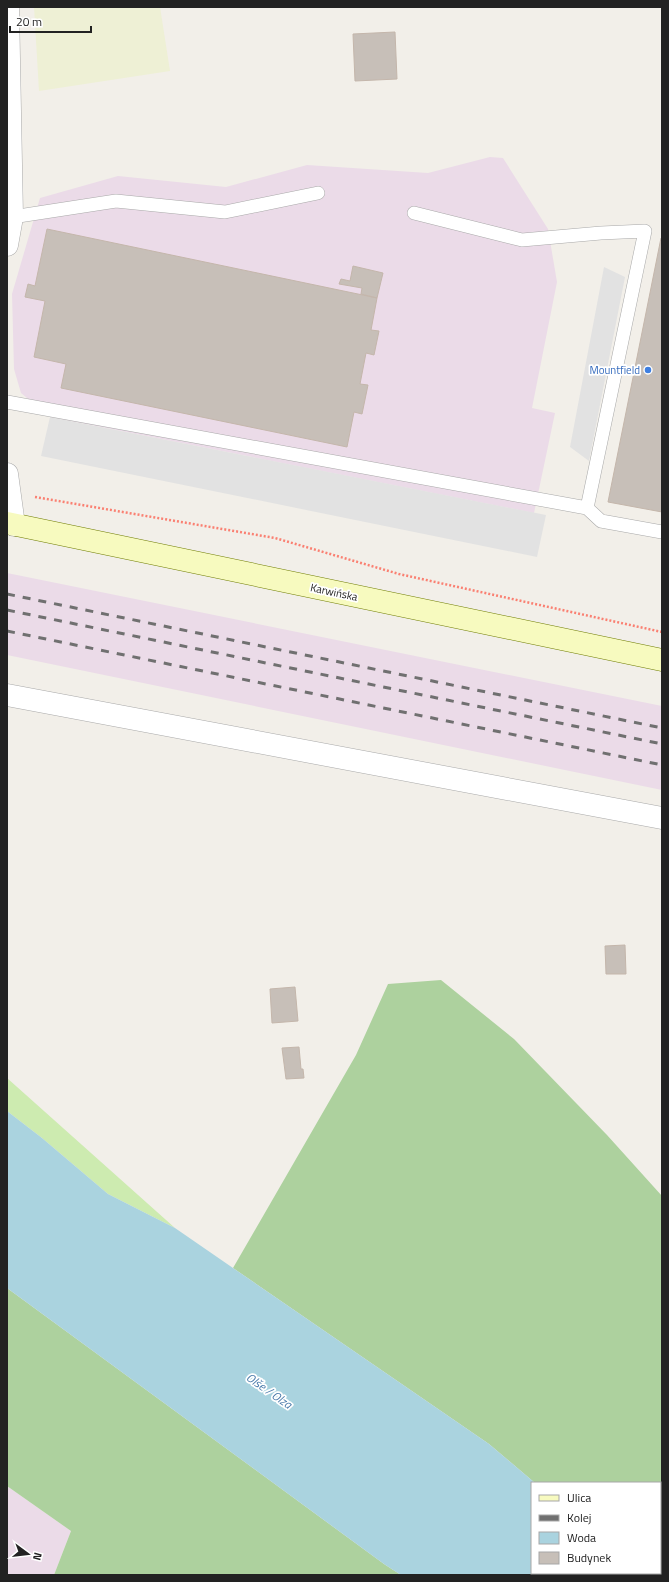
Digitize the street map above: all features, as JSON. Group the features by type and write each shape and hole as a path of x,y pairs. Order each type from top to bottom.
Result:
{"main road":[{"name":"Karwińska","path":"11,524 662,660"}],"street":[{"path":"7,245 10,217 8,7"},
{"path":"8,484 11,524"},
{"path":"7,696 662,818"}],"lane":[{"path":"10,217 116,201 225,212 318,193"},
{"path":"414,213 522,240 601,233 645,231 588,508"},
{"path":"7,402 588,508 601,522 662,532"}],"path":[{"path":"8,484 275,538 399,574 662,632"}],"shaded area":[{"path":"490,157 503,158 548,229 557,282 532,408 555,413 534,513 50,417 21,393 14,369 12,294 40,198 118,176 226,187 307,165 428,173"},
{"path":"604,267 625,277 589,461 570,447"},
{"path":"50,417 546,515 537,557 41,456"},
{"path":"7,573 662,706 662,790 7,655"},
{"path":"7,1486 71,1531 54,1575 7,1575"}],"green space":[{"path":"34,7 160,7 170,71 39,91"},
{"path":"441,980 514,1039 607,1135 662,1196 662,1552 661,1482 534,1482 489,1444 233,1268 356,1055 388,984"},
{"path":"7,1078 175,1228 108,1194 42,1138 7,1111"},
{"path":"7,1288 401,1575 54,1575 71,1531 7,1486"}],"water":[{"name":"Olše / Olza","path":"7,1111 42,1138 108,1194 175,1228 489,1444 534,1482 531,1482 531,1574 661,1574 661,1552 662,1575 401,1575 7,1288"}],"building":[{"path":"395,32 397,79 355,81 353,34"},
{"path":"47,229 377,298 371,330 379,331 374,355 366,353 360,384 368,385 362,414 354,412 347,447 61,388 66,364 34,357 45,301 25,297 28,284 35,286"},
{"name":"Mountfield","path":"662,238 662,512 608,502"},
{"path":"353,266 383,273 377,298 361,294 362,288 339,284 341,279 350,281"},
{"path":"625,945 626,974 606,974 605,946"},
{"path":"295,987 298,1021 272,1023 270,989"},
{"path":"299,1047 301,1069 303,1069 304,1078 286,1079 282,1048"}],"railway":[{"path":"7,594 662,728"},
{"path":"7,610 662,744"},
{"path":"7,631 662,765"}],"place":[{"name":"Mountfield","path":"648,370"}]}
